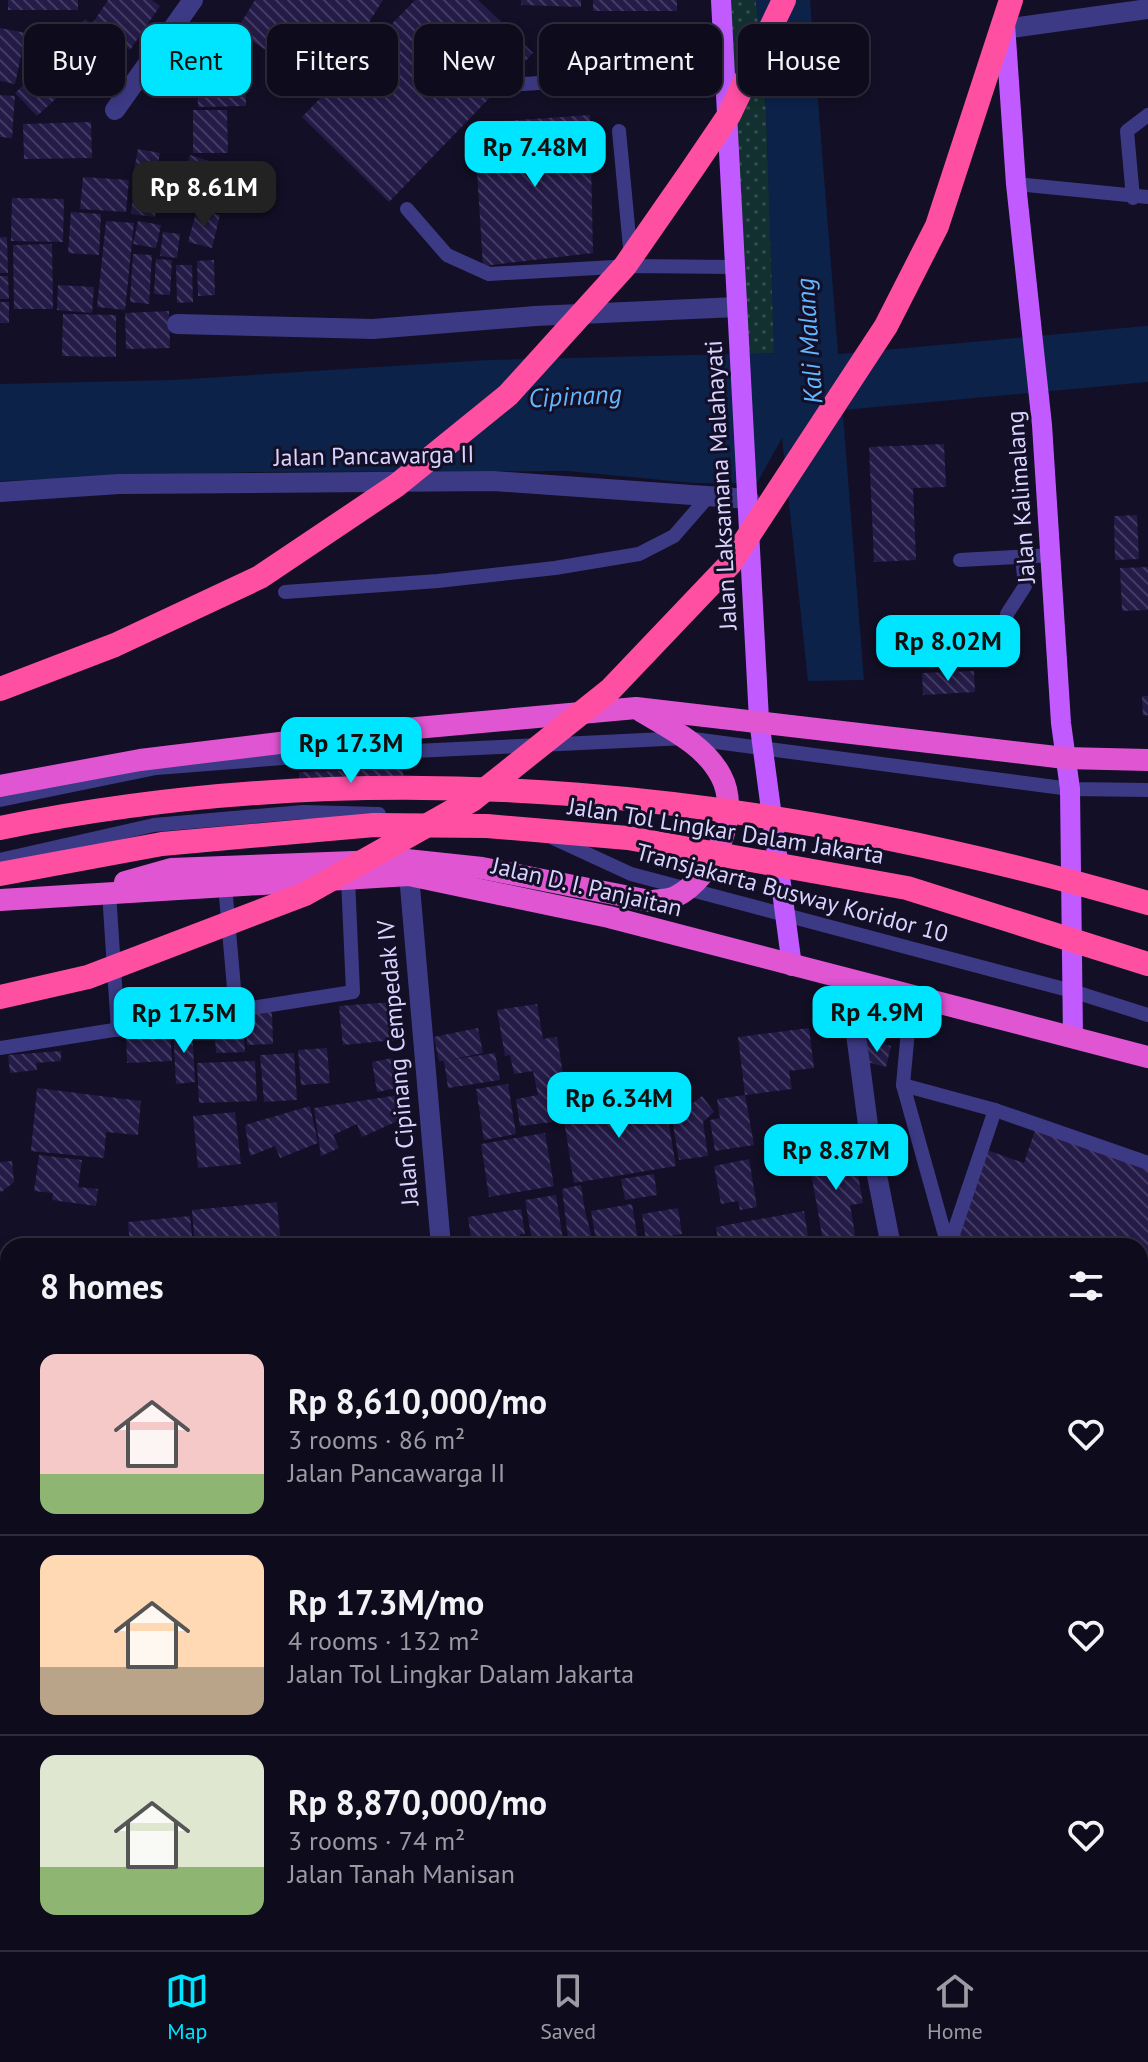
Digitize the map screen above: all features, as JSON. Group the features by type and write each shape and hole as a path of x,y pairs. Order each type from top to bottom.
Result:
{"highway":[{"path":"0,689 115,645 260,577 397,485 508,395 625,266 729,115 784,0"},
{"path":"0,997 88,977 305,894 472,800 610,690 730,564 886,326 937,226 1011,0"},
{"path":"82,894 171,869 407,860 482,868 650,901 674,897 716,857 729,811 722,777 686,738 636,708"},
{"path":"0,786 140,760 367,732 636,708 1065,758 1148,760"},
{"name":"Jalan Tol Lingkar Dalam Jakarta","path":"0,828 74,813 272,792 489,788 608,794 703,806 910,841 1050,874 1148,903"},
{"name":"Jalan Tol Lingkar Dalam Jakarta","path":"0,874 162,844 374,825 487,826 628,838 907,888 1148,964"},
{"name":"Jalan D. I. Panjaitan","path":"0,900 409,875 541,900 1148,1057"}],"main road":[{"name":"Jalan Laksamana Malahayati","path":"721,0 723,87 749,496 759,720 788,918 792,966"},
{"name":"Jalan Kalimalang","path":"1004,0 1016,184 1042,425 1065,758 1070,789 1073,1038"}],"street":[{"path":"115,110 193,0"},
{"path":"1005,29 1148,9"},
{"path":"177,324 373,329 535,316 737,307"},
{"name":"Jalan Pancawarga II","path":"0,492 119,484 493,481 707,498 749,496"},
{"name":"Jalan Cipinang Cempedak IV","path":"409,875 440,1238"},
{"path":"849,981 870,1140 889,1238"}],"lane":[{"path":"523,84 690,73 723,87"},
{"path":"1016,184 1140,197 1127,131 1148,115"},
{"path":"619,131 632,266"},
{"path":"407,209 447,255 489,274 632,266 734,267"},
{"path":"285,592 482,576 639,554 674,536 707,498"},
{"path":"960,560 1053,555"},
{"path":"1004,660 1007,614 1025,586 1022,557"},
{"path":"0,800 156,768 309,756 686,738 1070,789 1148,790"},
{"name":"Transjakarta Busway Koridor 10","path":"0,860 169,823 303,812 482,817 559,840 631,874 1072,991 1148,1015"},
{"path":"0,1048 353,992 348,879"},
{"path":"225,885 236,1011"},
{"path":"109,892 118,1030"},
{"path":"911,998 903,1085 947,1238"},
{"path":"903,1085 995,1110 1148,1163"},
{"path":"952,1238 995,1110"}],"green space":[{"path":"721,0 756,0 758,24 738,24 738,96 765,96 766,109 775,353 740,355"}],"water":[{"path":"756,0 810,0 812,24 758,24"},
{"name":"Kali Malang","path":"765,96 818,96 864,680 808,681 782,438 757,483 693,483 567,471 254,472 0,481 0,384 173,380 488,360 774,353"}],"building":[{"path":"8,0 78,0 78,10 8,10"},
{"path":"108,0 152,0 160,6 148,24 141,24 141,34 130,50 125,47 125,24 92,24"},
{"path":"255,0 383,0 368,24 267,24 267,51 251,41 251,24 240,24"},
{"path":"415,0 478,0 503,24 414,24 414,96 491,96 389,202 302,117 322,96 398,96 398,24 392,24"},
{"path":"521,0 581,0 581,7 521,5"},
{"path":"593,0 677,0 677,11 593,11"},
{"path":"0,28 24,33 15,84 0,81"},
{"path":"523,43 533,53 523,63"},
{"path":"24,85 24,96 59,96 37,116 15,93"},
{"path":"0,95 15,96 12,138 0,137"},
{"path":"198,96 246,96 246,106 198,107"},
{"path":"193,110 227,110 228,153 193,153"},
{"path":"590,115 593,253 483,266 474,123"},
{"path":"91,122 92,158 24,159 23,124"},
{"path":"138,149 160,153 156,175 134,170"},
{"path":"190,155 215,163 202,205 177,197"},
{"path":"135,176 160,178 155,217 131,214"},
{"path":"83,177 129,180 126,212 80,209"},
{"path":"12,198 64,199 63,242 11,241"},
{"path":"197,209 220,215 212,248 188,242"},
{"path":"71,212 101,214 99,255 68,253"},
{"path":"106,221 134,223 125,310 97,307"},
{"path":"138,221 161,225 156,248 133,244"},
{"path":"163,232 180,234 177,258 160,256"},
{"path":"0,237 7,237 8,273 0,273"},
{"path":"52,244 53,309 14,309 13,245"},
{"path":"133,254 152,255 149,304 130,302"},
{"path":"156,259 172,260 170,295 154,294"},
{"path":"214,260 215,295 198,296 197,261"},
{"path":"176,265 192,265 193,302 177,303"},
{"path":"0,276 8,276 9,299 0,299"},
{"path":"58,285 94,287 92,313 57,310"},
{"path":"0,302 9,302 9,323 0,323"},
{"path":"169,311 170,348 126,349 125,313"},
{"path":"63,314 116,315 116,357 62,356"},
{"path":"944,444 946,487 913,488 916,560 874,562 869,447"},
{"path":"1137,515 1139,559 1115,560 1114,516"},
{"path":"1148,567 1148,610 1122,611 1120,568"},
{"path":"974,671 975,692 923,695 922,673"},
{"path":"1142,696 1148,696 1148,715 1143,716"},
{"path":"403,769 404,798 299,801 299,772"},
{"path":"393,1002 396,1040 343,1045 339,1006"},
{"path":"537,1004 543,1039 557,1037 567,1099 550,1102 553,1122 520,1126 516,1099 538,1095 533,1071 514,1074 510,1055 505,1056 497,1010"},
{"path":"272,1012 273,1044 247,1045 246,1013"},
{"path":"875,1016 895,1023 890,1038 870,1031"},
{"path":"243,1021 245,1052 216,1053 214,1022"},
{"path":"173,1027 192,1027 195,1082 176,1084"},
{"path":"478,1028 483,1053 449,1060 495,1053 500,1080 448,1088 444,1061 439,1061 434,1037"},
{"path":"809,1028 814,1068 789,1071 792,1089 745,1095 738,1037"},
{"path":"170,1030 172,1061 127,1063 126,1031"},
{"path":"868,1040 891,1046 886,1067 863,1061"},
{"path":"327,1048 330,1083 301,1085 298,1050"},
{"path":"61,1051 61,1061 36,1063 37,1070 10,1073 8,1055"},
{"path":"294,1053 297,1100 264,1102 260,1055"},
{"path":"393,1058 398,1088 377,1092 372,1062"},
{"path":"255,1061 257,1101 199,1103 197,1063"},
{"path":"508,1084 516,1134 484,1140 476,1089"},
{"path":"37,1088 141,1101 138,1135 106,1132 104,1158 31,1151"},
{"path":"399,1095 402,1119 362,1137 357,1124 333,1135 339,1148 321,1156 314,1108"},
{"path":"745,1095 754,1145 715,1151 710,1120 720,1118 717,1099"},
{"path":"702,1096 714,1112 703,1122 708,1156 679,1160 670,1107 693,1103"},
{"path":"664,1097 676,1166 574,1183 563,1114"},
{"path":"310,1106 318,1143 280,1158 275,1146 250,1156 245,1125"},
{"path":"235,1112 241,1164 198,1168 193,1116"},
{"path":"1036,1127 1148,1167 1148,1238 956,1238 987,1150 1024,1163"},
{"path":"545,1133 554,1186 489,1197 481,1144"},
{"path":"852,1142 863,1203 850,1205 856,1238 823,1238 807,1150"},
{"path":"39,1155 82,1160 78,1187 98,1189 96,1206 52,1200 53,1193 34,1191"},
{"path":"749,1159 757,1207 740,1210 738,1201 721,1204 714,1166"},
{"path":"12,1161 14,1182 0,1193 0,1162"},
{"path":"654,1174 657,1195 625,1200 621,1179"},
{"path":"581,1185 592,1238 568,1238 562,1189"},
{"path":"556,1195 563,1238 532,1238 525,1200"},
{"path":"277,1202 280,1238 194,1238 192,1210"},
{"path":"632,1204 638,1238 596,1238 591,1211"},
{"path":"678,1208 682,1234 646,1238 642,1214"},
{"path":"521,1209 525,1234 520,1234 520,1238 471,1238 468,1217"},
{"path":"804,1211 808,1238 718,1238 716,1227"},
{"path":"190,1216 192,1238 129,1238 128,1222"}],"waterway":[{"name":"Cipinang","path":"787,387 1148,354"}]}
